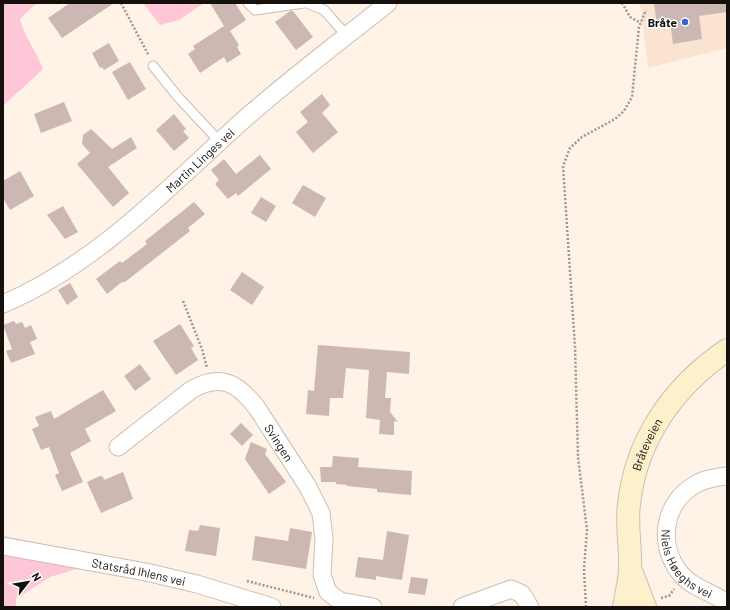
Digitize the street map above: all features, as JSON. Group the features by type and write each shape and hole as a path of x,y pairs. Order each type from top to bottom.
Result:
{"main road":[{"name":"Bråteveien","path":"624,607 630,568 628,540 629,504 634,478 644,448 660,416 679,390 702,367 727,350"},
{"name":"Bråteveien","path":"630,568 645,607"}],"street":[{"name":"Martin Linges vei","path":"3,304 43,284 98,247 149,206 276,92 388,3"},
{"path":"118,447 191,390 210,381"},
{"name":"Svingen","path":"210,381 220,381 230,384 247,394 308,487 321,513 324,524 322,575 325,588 330,596"},
{"name":"Niels Høeghs vei","path":"727,476 701,481 681,496 669,514 666,533 670,555 680,572 693,584 727,603"},
{"name":"Statsråd Ihlens vei","path":"3,546 146,572 198,584 272,607"},
{"path":"462,607 498,593 511,590 522,594 530,607"},
{"path":"330,596 347,604 374,607"}],"lane":[{"path":"248,3 255,10 304,3"},
{"path":"307,3 324,10 346,36"},
{"path":"153,66 178,97 220,142"}],"path":[{"path":"121,3 153,66"},
{"path":"622,3 630,17 641,23"},
{"path":"586,607 584,575 587,530 578,457 576,347 563,166 570,148 582,137 615,119 624,111 632,97 641,23 646,10"},
{"path":"183,301 202,349 210,381"},
{"path":"241,579 313,598 330,596"}],"shaded area":[{"path":"3,3 39,3 32,7 20,19 24,32 43,69 3,106"},
{"path":"143,3 204,3 179,20 160,25"},
{"path":"640,3 727,3 727,48 648,68"},
{"path":"3,536 94,554 80,568 50,577 16,599 16,607 3,607"}],"building":[{"path":"70,3 114,3 62,38 48,18"},
{"path":"210,3 235,3 246,20 230,31 239,45 237,47 241,54 227,63 224,57 200,73 188,54 195,49 193,46 224,26"},
{"name":"Bråte","path":"654,3 727,3 727,12 699,16 702,39 673,44 670,21 657,24"},
{"path":"290,11 293,11 313,37 296,50 275,22"},
{"path":"109,43 119,61 104,70 102,67 100,68 92,53"},
{"path":"130,62 146,89 128,100 112,72"},
{"path":"322,94 330,105 322,113 338,132 313,153 296,132 308,122 300,112"},
{"path":"64,102 72,121 41,133 34,114"},
{"path":"174,114 186,129 183,131 189,138 174,151 156,130"},
{"path":"91,129 112,149 131,137 137,148 108,167 129,193 113,207 77,164 90,153 82,144 83,135"},
{"path":"260,155 271,169 238,196 236,193 228,199 215,184 219,180 211,170 224,159 236,174"},
{"path":"20,171 34,196 10,210 3,198 3,181"},
{"path":"303,185 326,198 315,217 292,203"},
{"path":"261,197 276,206 266,222 251,213"},
{"path":"194,202 205,214 188,228 190,231 125,282 122,282 107,294 96,279 120,261 122,263 147,244 145,241"},
{"path":"63,206 78,232 65,239 47,215"},
{"path":"242,272 264,287 252,305 230,290"},
{"path":"70,283 78,297 67,305 58,290"},
{"path":"14,321 16,324 22,322 25,328 31,325 37,339 30,342 35,354 11,363 6,351 12,349 3,325"},
{"path":"180,324 194,346 191,348 198,360 176,375 153,341"},
{"path":"318,345 410,352 409,374 387,372 385,398 391,398 390,412 398,422 394,421 394,435 379,434 380,420 366,418 369,370 346,368 343,398 330,398 329,416 306,414 308,390 314,391"},
{"path":"140,364 151,379 135,391 124,376"},
{"path":"103,390 116,411 85,429 91,441 70,453 83,482 62,491 55,475 59,473 49,447 41,450 32,429 39,426 35,417 51,411 54,419"},
{"path":"241,423 253,435 242,446 230,434"},
{"path":"251,442 267,449 265,454 286,482 269,494 245,459"},
{"path":"333,456 359,458 358,467 412,471 411,495 377,492 377,489 347,486 336,484 336,482 321,482 320,467 332,467"},
{"path":"123,472 133,499 101,513 87,482 100,476 103,477 104,480"},
{"path":"200,525 220,528 216,556 185,551 189,530 198,531"},
{"path":"290,528 312,532 306,569 252,560 255,536 288,541"},
{"path":"387,531 409,535 402,580 376,576 376,580 355,577 358,557 383,560"},
{"path":"411,577 428,579 425,595 408,593"}],"place":[{"name":"Bråte","path":"685,22"}]}
